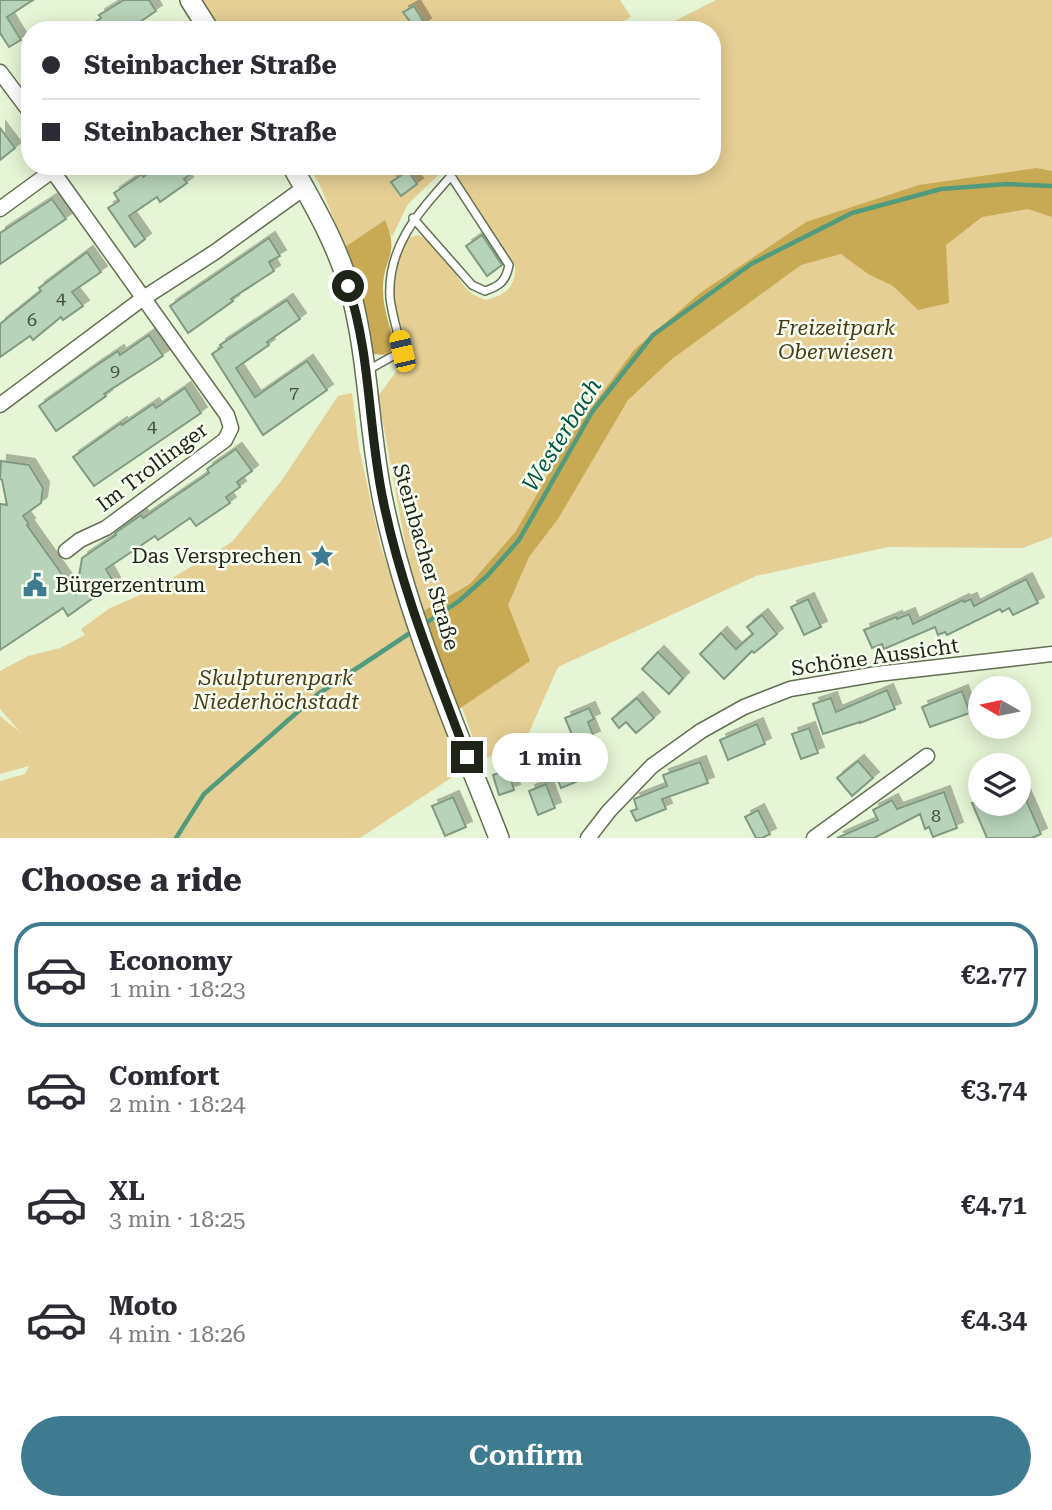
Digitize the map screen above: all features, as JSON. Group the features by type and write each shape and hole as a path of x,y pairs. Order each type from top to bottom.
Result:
{"main road":[{"path":"190,0 203,21"},
{"name":"Steinbacher Straße","path":"297,175 334,241 353,300 366,371 373,445 383,502 422,638 499,838"}],"street":[{"path":"0,72 21,100"},
{"path":"0,209 41,175"},
{"path":"55,175 142,299"},
{"path":"0,405 142,299 215,252 304,188"},
{"name":"Im Trollinger","path":"66,551 80,540 106,528 225,440 231,428 227,415 142,299"},
{"name":"Schöne Aussicht","path":"588,838 608,811 652,766 701,731 744,708 790,689 877,674 1052,653"},
{"path":"814,838 927,756"}],"lane":[{"path":"366,371 402,351 390,299 391,272 397,250 414,218 451,176 509,265 506,277 499,286 485,291 472,285 414,218"}],"green space":[{"path":"198,0 620,0 631,17 623,21 212,21"},
{"name":"Freizeitpark Oberwiesen","path":"716,0 1052,0 1052,537 1022,548 888,547 756,576 558,667 526,739 481,761 448,668 414,592 378,396 410,353 393,300 397,264 408,238 418,235 440,251 460,281 475,295 485,300 504,293 511,285 515,266 457,175 721,175 721,21 675,21"},
{"path":"314,175 439,175 408,204 392,237 384,221 345,247"},
{"name":"Skulpturenpark Niederhöchstadt","path":"352,393 359,448 381,547 463,770 360,838 0,838 0,781 25,774 29,766 0,774 0,716 21,733 0,709 0,671 28,656 60,648 85,635 81,629 110,608 154,589 232,542 282,480 338,396"}],"shaded area":[{"path":"1037,168 1052,171 1052,217 1028,209 982,217 946,245 949,303 918,310 893,286 868,274 841,254 801,265 672,359 628,400 558,519 529,557 508,605 530,661 456,711 420,613 470,584 516,531 571,435 634,350 700,293 806,222 919,185"},
{"path":"385,220 391,250 383,280 383,298 395,346 387,355 372,354 361,301 345,247"}],"building":[{"path":"0,0 33,0 7,17 21,40 9,47 0,33"},
{"path":"124,0 149,0 156,11 141,21 96,21 101,18 99,15"},
{"path":"414,6 423,21 410,21 403,12"},
{"path":"0,128 15,148 0,160"},
{"path":"141,175 190,175 184,179 187,183 160,202 157,197 129,216 145,239 135,247 108,208 119,201 114,193"},
{"path":"402,175 411,175 417,184 401,196 391,182"},
{"path":"52,199 66,219 0,264 0,233"},
{"path":"482,235 502,265 487,276 466,246"},
{"path":"269,238 280,256 269,262 274,271 231,299 233,301 188,333 170,306"},
{"path":"87,252 101,272 72,292 83,306 63,320 61,317 33,340 30,336 0,357 0,324 41,291 39,288"},
{"path":"287,300 300,319 236,368 255,397 307,361 327,390 263,435 212,354 222,347 220,345"},
{"path":"149,335 163,356 104,394 106,396 56,431 39,406 118,351 120,355"},
{"path":"185,388 201,413 94,486 73,457 121,423 122,425 153,404 156,408"},
{"path":"236,449 252,471 237,482 240,487 226,497 230,503 196,526 190,518 158,540 155,536 106,569 114,583 68,616 63,608 0,650 0,504 7,505 0,479 1,461 29,465 43,488 41,503 23,516 76,594 82,558 141,515 143,518 209,473 207,469"},
{"path":"1026,579 1038,603 1013,615 1009,608 1002,612 1000,609 947,635 945,632 938,635 935,627 884,649 882,644 872,648 864,630 909,614 913,624 963,600 964,602 971,599 974,606"},
{"path":"808,599 821,627 804,635 791,607"},
{"path":"762,615 777,634 754,653 752,651 724,679 700,654 721,633 736,649 753,634 747,627"},
{"path":"658,652 683,678 669,694 642,669"},
{"path":"887,690 895,709 823,734 813,704 831,698 836,712"},
{"path":"962,691 968,714 930,727 922,707"},
{"path":"637,698 654,718 636,733 626,722 619,728 612,719"},
{"path":"589,708 594,719 588,722 594,737 576,744 565,718"},
{"path":"757,724 765,744 728,760 720,740"},
{"path":"809,728 818,753 801,759 792,734"},
{"path":"567,756 576,782 561,788 551,762"},
{"path":"858,761 873,778 852,796 837,778"},
{"path":"700,762 708,783 662,799 666,809 636,821 631,811 637,809 634,799 667,786 663,775"},
{"path":"508,770 514,790 499,795 493,775"},
{"path":"546,784 555,808 538,815 529,791"},
{"path":"944,792 957,828 933,837 929,827 925,829 920,814 874,838 837,838 878,820 873,810 892,800 897,809"},
{"path":"453,797 466,827 445,836 432,806"},
{"path":"758,810 770,834 762,838 756,838 745,817"},
{"path":"1031,811 1041,834 1032,838 987,838 978,816 1031,816"}],"waterway":[{"name":"Westerbach","path":"423,625 459,601 487,576 519,540 592,412 653,335 751,264 852,213 941,189 1007,184 1052,186"},
{"name":"Westerbach","path":"176,838 204,794 318,694 413,631"}],"place":[{"name":"Das Versprechen","path":"322,556"},
{"name":"Bürgerzentrum","path":"35,585"}],"route":[{"path":"348,286 366,371 373,445 383,502 411,606 467,757"}]}
